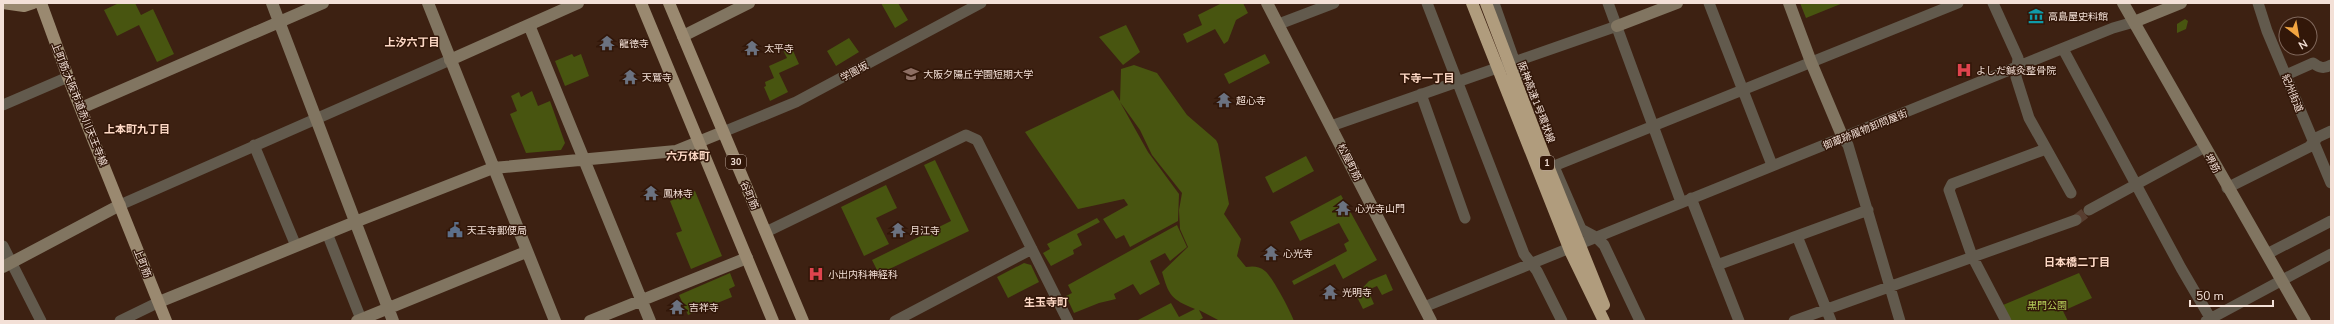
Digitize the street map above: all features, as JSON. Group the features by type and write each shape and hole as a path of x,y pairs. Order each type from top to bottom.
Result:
{"highway":[{"path":"1472,3 1571,253 1604,321"},
{"name":"阪神高速1号環状線","path":"1486,3 1553,179 1611,321"}],"main road":[{"path":"3,4 24,6 34,3"},
{"name":"上町筋;大阪市道赤川天王寺線","path":"41,3 68,77 120,204"},
{"name":"30","path":"641,3 773,321"},
{"name":"谷町筋","path":"669,3 804,321"},
{"name":"上町筋","path":"120,204 166,321"}],"street":[{"path":"272,3 393,321"},
{"path":"81,108 323,3"},
{"path":"428,3 526,252 555,321"},
{"path":"7,265 120,204 578,3"},
{"path":"683,36 749,3"},
{"name":"学園坂","path":"723,132 796,102 981,3"},
{"name":"松屋町筋","path":"1267,3 1431,321"},
{"path":"1279,24 1334,3"},
{"path":"1427,3 1524,254 1531,263 1562,321"},
{"path":"1494,3 1554,166 1581,229 1596,237 1604,245 1640,321"},
{"path":"1608,3 1653,126 1717,265 1738,321"},
{"path":"1331,126 1617,26 1677,3"},
{"path":"1709,3 1772,165"},
{"path":"1789,3 1810,62 1843,138 1848,145 1900,321"},
{"path":"1554,166 1958,3"},
{"path":"1993,3 2018,58 2016,77 2029,118 2071,192"},
{"name":"堺筋","path":"2123,3 2227,188 2305,321"},
{"path":"2134,22 2181,3"},
{"name":"紀州街道","path":"2258,3 2331,183"},
{"name":"御蔵跡履物卸問屋街","path":"1424,307 2113,28 2134,22"},
{"path":"529,25 650,321"},
{"path":"2063,49 2135,185 2210,320 2331,254"},
{"path":"2286,75 2314,63 2319,67 2325,68 2331,65"},
{"path":"3,104 68,77"},
{"path":"1421,94 1465,218"},
{"path":"2227,188 2309,147 2318,137 2331,131"},
{"path":"120,321 159,302 355,222 493,168 676,151 723,132"},
{"path":"766,232 966,135 978,140 1068,321"},
{"path":"254,145 296,246"},
{"path":"2089,210 2205,148"},
{"path":"2006,321 1972,256 1949,190 1952,184 2046,149"},
{"path":"1717,265 1868,210"},
{"path":"1794,321 2076,220"},
{"path":"2267,254 2331,221"},
{"path":"328,233 359,320 526,252"},
{"path":"1797,236 1831,321"},
{"path":"3,246 7,265 41,321"},
{"path":"895,321 1032,249"},
{"path":"590,321 747,258"}],"green space":[{"path":"119,3 135,3 141,15 153,9 174,54 157,62 139,25 117,36 104,10"},
{"path":"881,3 898,3 908,20 895,28"},
{"path":"1222,3 1243,3 1248,13 1236,20 1228,41 1224,44 1215,29 1187,43 1183,34 1202,25 1198,15"},
{"path":"1800,3 1843,3 1806,18"},
{"path":"2185,19 2188,21 2186,29 2177,33 2177,24"},
{"path":"1126,25 1140,52 1123,65 1099,37"},
{"path":"849,38 859,52 836,66 827,51"},
{"path":"789,42 799,64 779,73 788,92 770,101 764,87 766,86 765,82 774,78 769,66 787,58 781,46"},
{"path":"572,54 574,57 581,54 589,76 565,86 555,61"},
{"path":"1265,54 1270,63 1229,84 1224,74"},
{"path":"1134,65 1157,73 1187,115 1216,140 1229,204 1224,214 1241,239 1237,256 1246,267 1258,267 1263,269 1268,274 1281,294 1294,321 1220,321 1199,310 1203,318 1198,321 1136,321 1171,303 1179,317 1195,309 1172,296 1169,292 1162,272 1188,247 1180,229 1179,210 1182,193 1152,155 1140,130 1120,102 1148,152 1179,194 1178,221 1130,247 1124,235 1116,239 1103,219 1128,205 1124,199 1078,209 1025,132 1113,90 1120,101 1121,69"},
{"path":"532,91 538,106 550,101 565,143 561,150 526,153 510,114 517,111 511,96 519,92 521,97"},
{"path":"1306,156 1314,171 1273,193 1265,177"},
{"path":"935,160 969,231 879,274 872,260 951,221 924,165"},
{"path":"886,185 897,208 876,218 889,244 864,256 841,207"},
{"path":"695,191 722,256 691,269 676,233 682,231 670,201"},
{"path":"1341,195 1377,260 1343,279 1335,264 1294,285 1292,281 1347,251 1344,244 1349,241 1339,223 1300,241 1290,222"},
{"path":"1097,218 1100,222 1077,234 1082,245 1073,250 1074,254 1051,266 1043,253 1050,249 1047,244"},
{"path":"1177,225 1187,247 1170,261 1165,253 1150,261 1160,284 1140,295 1133,284 1114,294 1116,299 1099,303 1074,313 1066,296 1072,293 1068,285"},
{"path":"1024,263 1031,265 1039,282 1008,298 997,277"},
{"path":"730,273 735,286 729,289 732,297 688,315 679,295"},
{"name":"黒門公園","path":"2079,273 2092,298 2063,311 2068,321 2011,321 2003,305"},
{"path":"1386,274 1393,290 1382,295 1377,286 1368,290 1374,304 1363,309 1356,295 1369,281"}],"tunnel":[{"path":"2076,220 2089,210"}],"place":[{"name":"高島屋史料館","path":"2036,16"},
{"name":"龍徳寺","path":"607,43"},
{"name":"太平寺","path":"752,48"},
{"name":"よしだ鍼灸整骨院","path":"1964,70"},
{"name":"大阪夕陽丘学園短期大学","path":"911,74"},
{"name":"天鷲寺","path":"630,77"},
{"name":"超心寺","path":"1224,100"},
{"name":"鳳林寺","path":"651,193"},
{"name":"心光寺山門","path":"1343,208"},
{"name":"天王寺郵便局","path":"455,230"},
{"name":"月江寺","path":"898,230"},
{"name":"心光寺","path":"1271,253"},
{"name":"小出内科神経科","path":"816,274"},
{"name":"光明寺","path":"1330,292"},
{"name":"吉祥寺","path":"677,307"}],"district":[{"name":"上汐六丁目","path":"412,42"},
{"name":"下寺一丁目","path":"1427,78"},
{"name":"上本町九丁目","path":"137,129"},
{"name":"六万体町","path":"688,156"},
{"name":"日本橋二丁目","path":"2077,262"},
{"name":"生玉寺町","path":"1046,302"}]}
